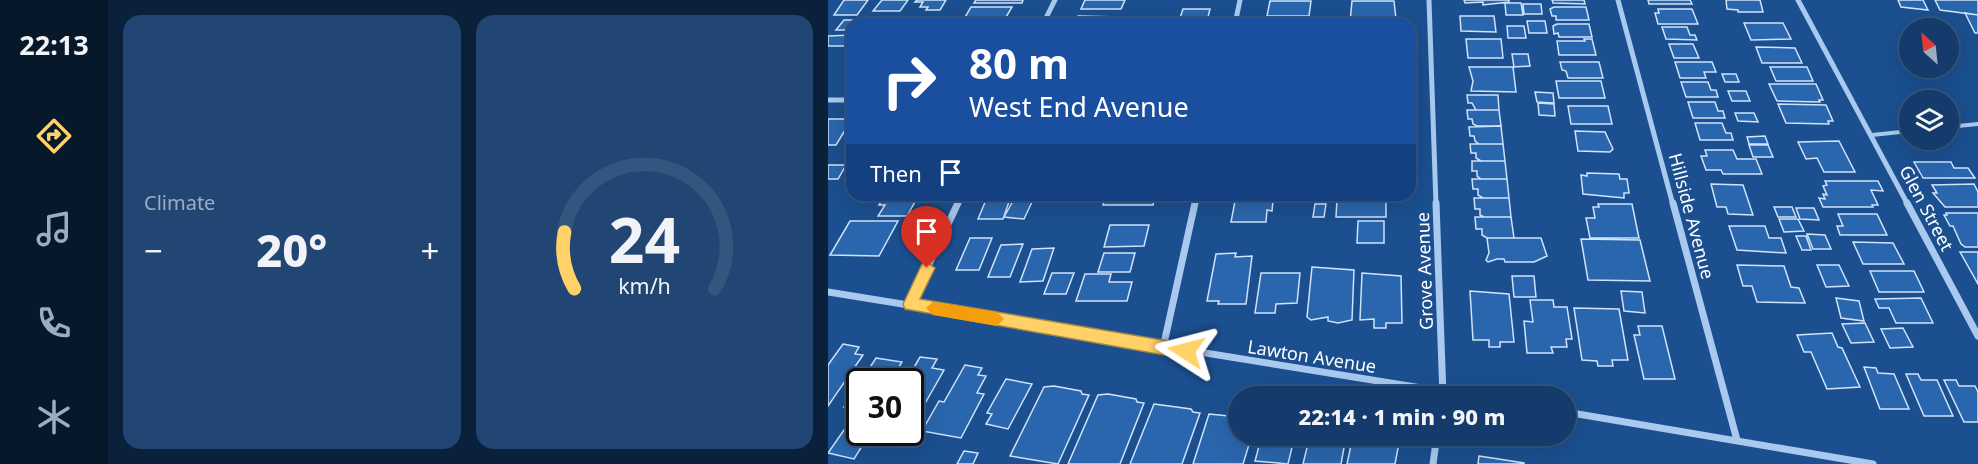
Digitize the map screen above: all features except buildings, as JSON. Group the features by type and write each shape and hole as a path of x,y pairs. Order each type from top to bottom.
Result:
{"street":[{"path":"1046,18 1055,0"},
{"path":"1236,18 1240,0"},
{"name":"Grove Avenue","path":"1429,0 1443,386"},
{"name":"Hillside Avenue","path":"1618,0 1737,440"},
{"name":"Glen Street","path":"1798,0 1978,336"},
{"path":"828,100 846,100"},
{"path":"910,304 959,201"},
{"path":"1163,348 1196,201"},
{"name":"Lawton Avenue","path":"828,292 1394,386"},
{"path":"1576,414 1873,464"},
{"path":"1433,464 1435,446"}],"lane":[{"path":"1959,126 1978,124"},
{"path":"1872,135 1899,132"}],"slow traffic":[{"path":"933,308 997,319"}],"route":[{"path":"927,268 910,304 1186,351"}]}
